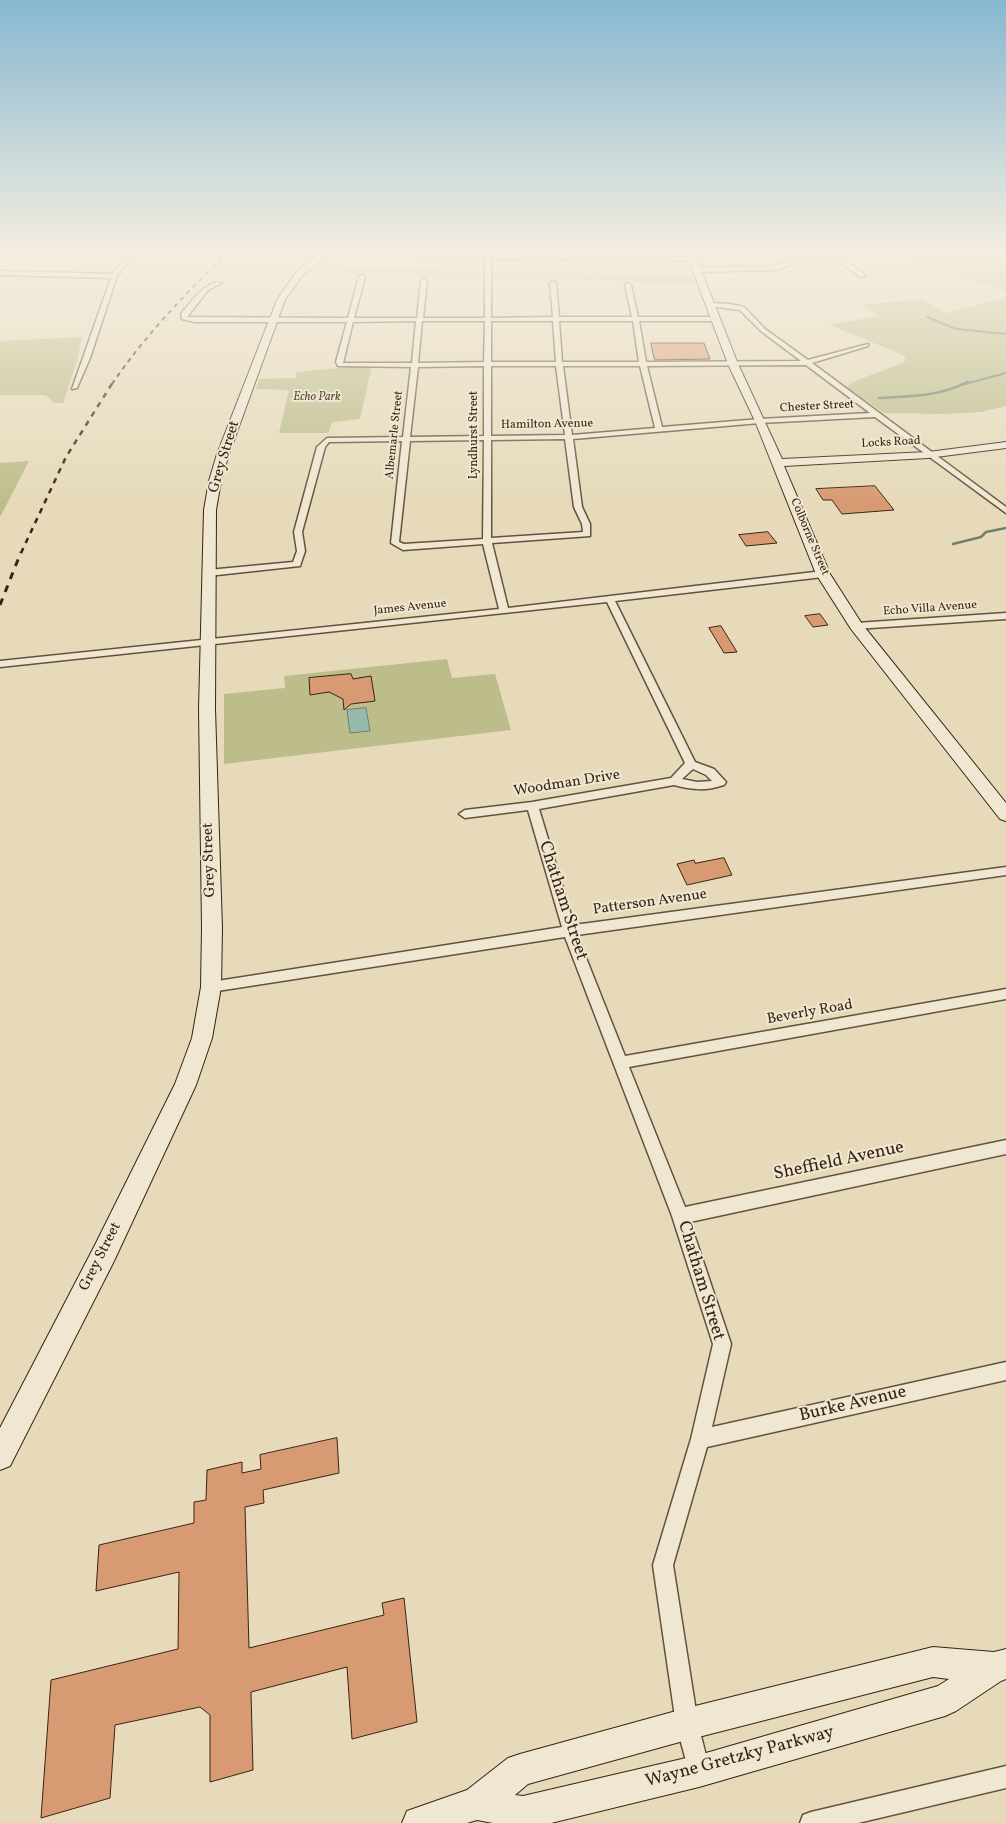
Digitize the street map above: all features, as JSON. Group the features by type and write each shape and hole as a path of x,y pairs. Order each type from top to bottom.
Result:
{"main road":[{"name":"Wayne Gretzky Parkway","path":"687,1724 932,1662 1000,1666"}],"street":[{"path":"74,388 95,335"},
{"name":"Grey Street","path":"0,1456 105,1252 185,1084 202,1038 211,987 212,928 207,709 210,510 215,481 223,454 268,335"},
{"path":"347,335 339,362 340,365 347,366 414,364 643,365 806,363 866,345"},
{"name":"Albemarle Street","path":"418,335 405,438 395,543 403,547 486,541"},
{"name":"Lyndhurst Street","path":"488,335 486,541 504,611"},
{"path":"486,541 587,534 586,524 578,507 556,335"},
{"path":"638,335 643,365 659,430"},
{"name":"Colborne Street","path":"722,335 733,364 778,463 823,574 856,626 1005,813"},
{"path":"770,335 928,455 1006,511"},
{"name":"Chester Street","path":"760,421 876,415"},
{"name":"Hamilton Avenue","path":"208,573 297,564 301,551 298,532 321,447 327,440 334,438 569,437 760,421"},
{"name":"Locks Road","path":"778,463 928,455 1006,445"},
{"name":"James Avenue","path":"0,664 504,611 823,574"},
{"path":"610,599 691,764 674,781"},
{"name":"Echo Villa Avenue","path":"856,626 1006,616"},
{"name":"Woodman Drive","path":"465,814 532,806 674,781 693,787 709,787 720,782 710,772 691,764"},
{"name":"Chatham Street","path":"532,806 568,931 680,1216 722,1344 700,1439 663,1565 687,1724 699,1771"},
{"name":"Patterson Avenue","path":"211,987 568,931 1006,871"},
{"name":"Beverly Road","path":"620,1063 1006,994"},
{"name":"Sheffield Avenue","path":"680,1216 1006,1148"},
{"name":"Burke Avenue","path":"700,1439 1006,1371"},
{"name":"Wayne Gretzky Parkway","path":"477,1803 523,1813 699,1771 945,1700 1000,1666"},
{"name":"Wayne Gretzky Parkway","path":"419,1823 477,1803 520,1770 687,1724"},
{"path":"811,1823 1006,1777"}],"green space":[{"path":"854,335 1006,335 1006,406 981,412 941,414 884,413 846,387 860,379 905,361 905,357"},
{"path":"82,337 77,361 63,403 54,403 46,395 0,395 0,341"},
{"name":"Echo Park","path":"372,365 360,419 332,422 328,433 279,433 289,390 256,389 259,379 296,378 296,372"},
{"path":"29,461 0,517 0,463"},
{"path":"447,659 452,678 495,674 511,730 224,764 224,694 285,688 284,676"}],"shaded area":[{"path":"366,708 370,731 350,733 347,710"}],"building":[{"path":"651,343 704,343 710,359 655,360"},
{"path":"875,486 894,510 842,514 832,500 823,500 816,489"},
{"path":"768,532 777,543 746,546 739,535"},
{"path":"820,614 828,625 813,627 805,616"},
{"path":"721,626 737,652 724,653 709,628"},
{"path":"351,674 353,679 371,676 375,701 351,704 344,710 343,699 329,692 310,695 309,678"},
{"path":"724,858 732,875 687,885 677,864 694,860 695,863"},
{"path":"337,1438 339,1473 263,1490 264,1503 245,1507 249,1648 384,1615 382,1603 404,1598 417,1722 352,1739 347,1667 251,1692 253,1770 210,1782 210,1715 200,1707 115,1725 110,1798 41,1818 51,1680 178,1649 179,1572 96,1591 99,1545 194,1523 194,1502 206,1500 207,1470 242,1462 242,1473 261,1469 260,1455"}],"waterway":[{"path":"965,384 1006,373"},
{"path":"879,398 935,393 968,382"},
{"path":"953,544 981,537 986,532 1006,528"}],"railway":[{"path":"112,384 150,335"},
{"path":"21,553 66,457 113,382"},
{"path":"0,605 21,552"}]}
